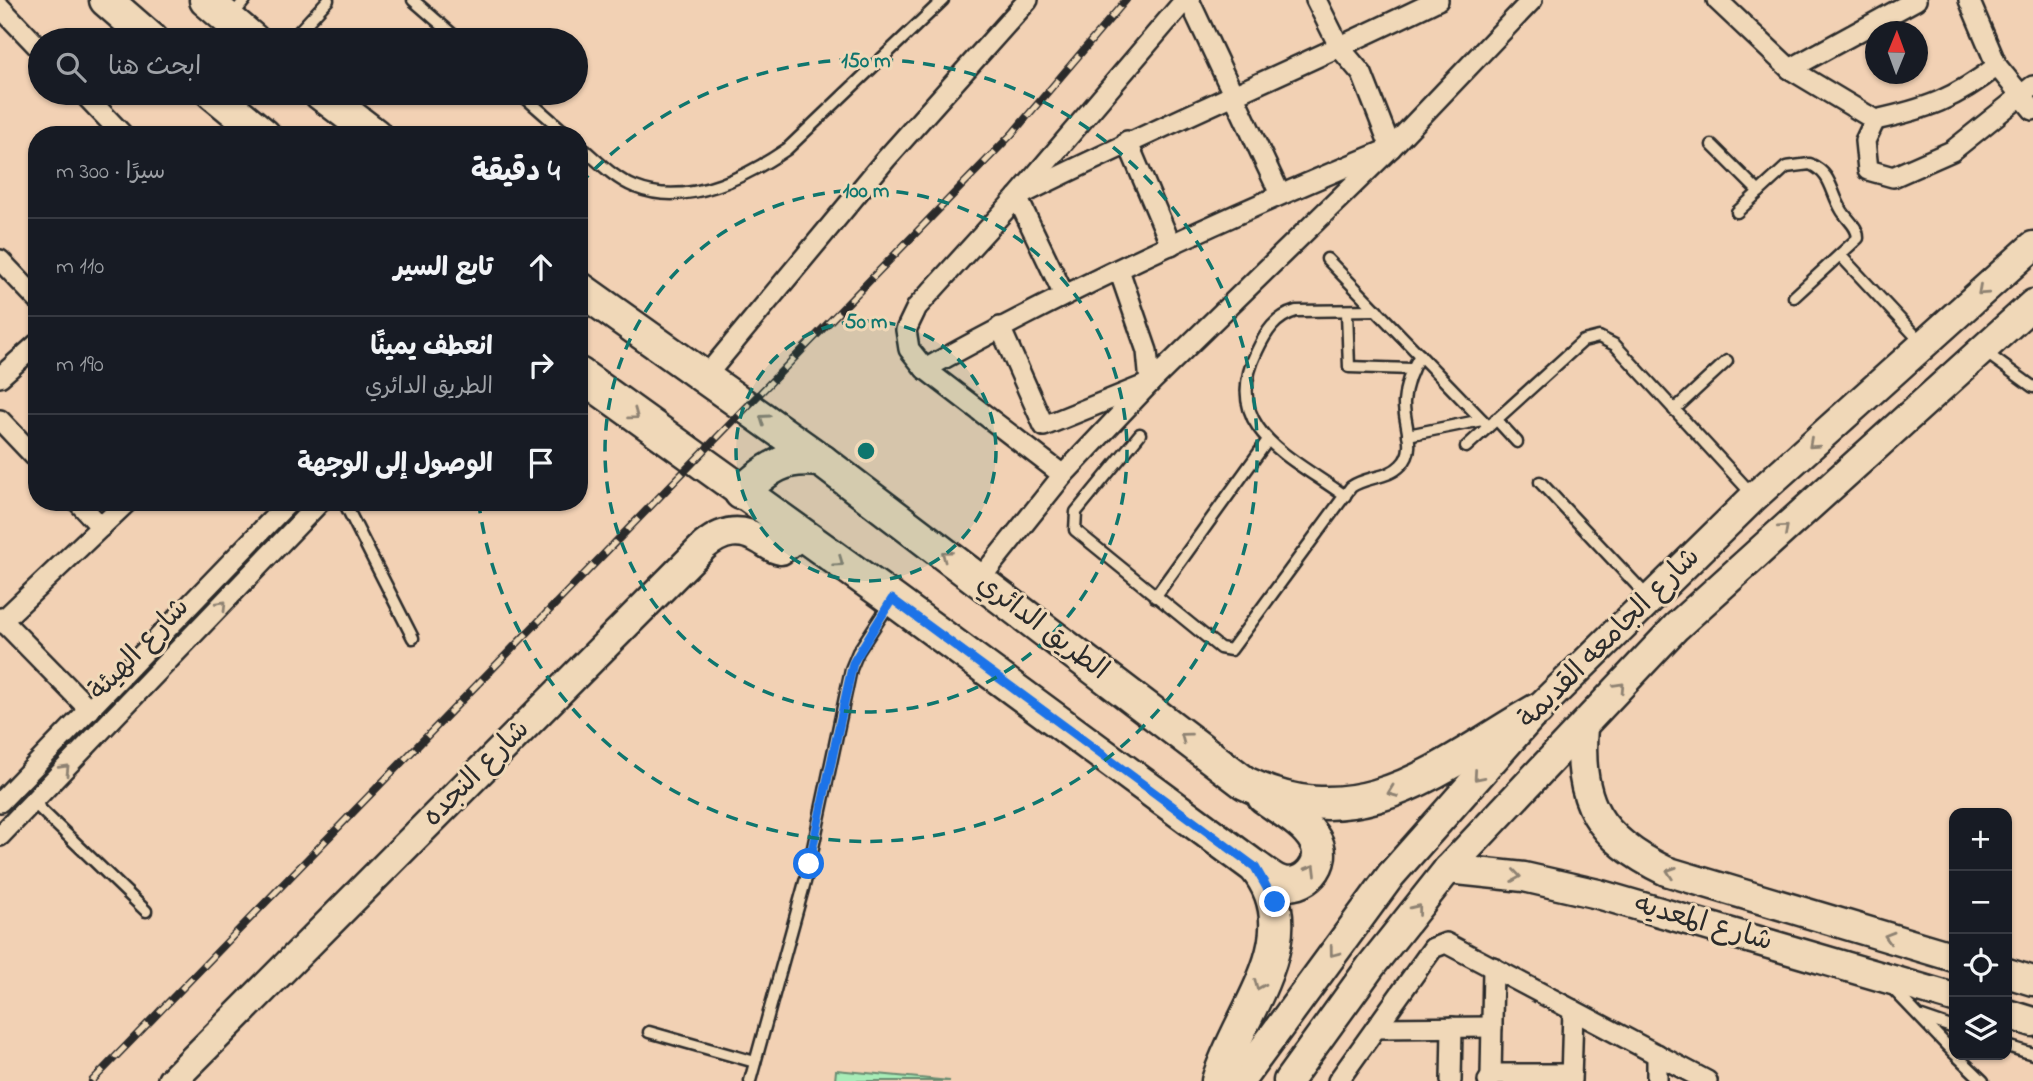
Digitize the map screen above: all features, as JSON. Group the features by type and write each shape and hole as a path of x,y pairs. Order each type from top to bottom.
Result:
{"main road":[{"path":"106,0 138,28"},
{"path":"227,7 244,28"},
{"path":"228,105 253,126"},
{"path":"335,105 362,126"},
{"name":"شارع الجامعه القديمة","path":"1240,1081 1391,875 1537,710 1648,598 1754,497 2033,246"},
{"name":"الطريق الدائري","path":"588,294 822,461 1245,783 1298,802 1335,804 1371,799 1405,787 1537,710"},
{"name":"شارع الجامعه القديمة","path":"1288,1081 1371,965 1448,869 1676,627 2033,304"},
{"path":"1923,344 1952,376"},
{"path":"588,381 892,599 1255,867 1279,882 1293,883 1306,879 1315,869 1319,855 1317,841 1308,830 1245,783"},
{"path":"741,493 769,467 786,460 804,457 822,461"},
{"name":"شارع النجده","path":"172,1081 713,537 733,531 751,534 781,550 800,534"},
{"name":"شارع المعديه","path":"1583,727 1580,763 1588,799 1606,830 1633,855 1666,871 1949,955"},
{"path":"1218,1081 1278,940 1275,902 1255,867"},
{"name":"شارع المعديه","path":"1448,869 1562,885 1951,997"},
{"path":"1833,962 1846,924"},
{"path":"2012,975 2033,981"},
{"path":"2012,1016 2033,1022"}],"street":[{"path":"705,377 886,159 1028,0"},
{"path":"1063,475 925,369 909,349 906,330 917,307 1017,197 1187,0 1280,194"},
{"path":"1317,0 1340,48 1362,74 1391,148"},
{"path":"1017,197 1127,141 1340,48 1438,0"},
{"path":"979,580 1063,475 1150,383 1391,148 1532,0"},
{"path":"1717,0 1790,69 1875,120 1916,111 1964,92 1997,66"},
{"path":"1790,69 1915,0"},
{"path":"1875,120 1865,141 1868,170 1893,177 1952,151 2029,97 1997,66 1969,0"},
{"path":"0,7 28,36"},
{"path":"94,105 114,126"},
{"path":"1127,141 1171,245"},
{"path":"925,369 1063,293 1119,270 1280,194 1391,148"},
{"path":"1017,197 1063,293"},
{"path":"0,260 28,290"},
{"path":"1119,270 1147,351 1150,383"},
{"path":"1000,327 1044,426"},
{"path":"0,377 28,352"},
{"path":"1027,448 1044,426 1150,383"},
{"path":"0,420 28,450"},
{"path":"86,511 101,527"},
{"path":"90,710 1,621 118,511"},
{"name":"شارع الهيئة","path":"0,802 280,511"},
{"name":"شارع الهيئة","path":"0,836 311,511"},
{"path":"1338,1081 1437,945 1450,944 1707,1081"},
{"path":"1493,967 1490,1078 1571,1078 1573,1010"},
{"path":"1451,1081 1452,1027"},
{"path":"1376,1028 1492,1027"},
{"path":"1657,1054 1657,1081"}],"lane":[{"path":"302,28 328,0"},
{"path":"413,0 445,28"},
{"path":"588,153 607,169 636,187 668,193 703,190 734,179 761,167 787,149 943,0"},
{"path":"534,105 558,126"},
{"path":"1712,145 1759,192"},
{"path":"1737,212 1793,164 1810,163 1818,167 1830,180 1840,208 1858,232 1856,241 1794,297"},
{"path":"1840,256 1923,344"},
{"path":"1327,259 1488,422 1517,442"},
{"path":"1345,496 1268,440 1255,426 1244,394 1252,361 1268,331 1285,314 1296,311 1377,310"},
{"path":"1347,312 1349,367 1412,369"},
{"path":"1466,447 1488,422 1591,338 1607,339 1754,497"},
{"path":"1982,350 2033,387"},
{"path":"1140,434 1076,512 1073,524 1079,535 1155,597 1220,648 1231,650 1345,496 1357,483 1399,468 1409,453 1404,403 1412,369 1420,355"},
{"path":"1674,410 1727,361"},
{"path":"1408,435 1488,422"},
{"path":"1155,597 1268,440"},
{"path":"1540,482 1648,598"},
{"path":"349,511 413,638"},
{"path":"750,1081 808,871 853,663 892,599"},
{"path":"33,802 146,911"},
{"path":"1880,976 1949,1048"},
{"path":"1919,1016 1949,1026"},
{"path":"649,1032 755,1062"},
{"path":"2012,1047 2033,1054"},
{"path":"1961,1060 1983,1081"}],"green space":[{"path":"836,1070 950,1081 835,1081"}],"railway":[{"path":"92,1081 1012,134 1126,0"}],"route":[{"path":"809,864 853,663 892,599 1255,867 1264,877 1275,902"}]}
